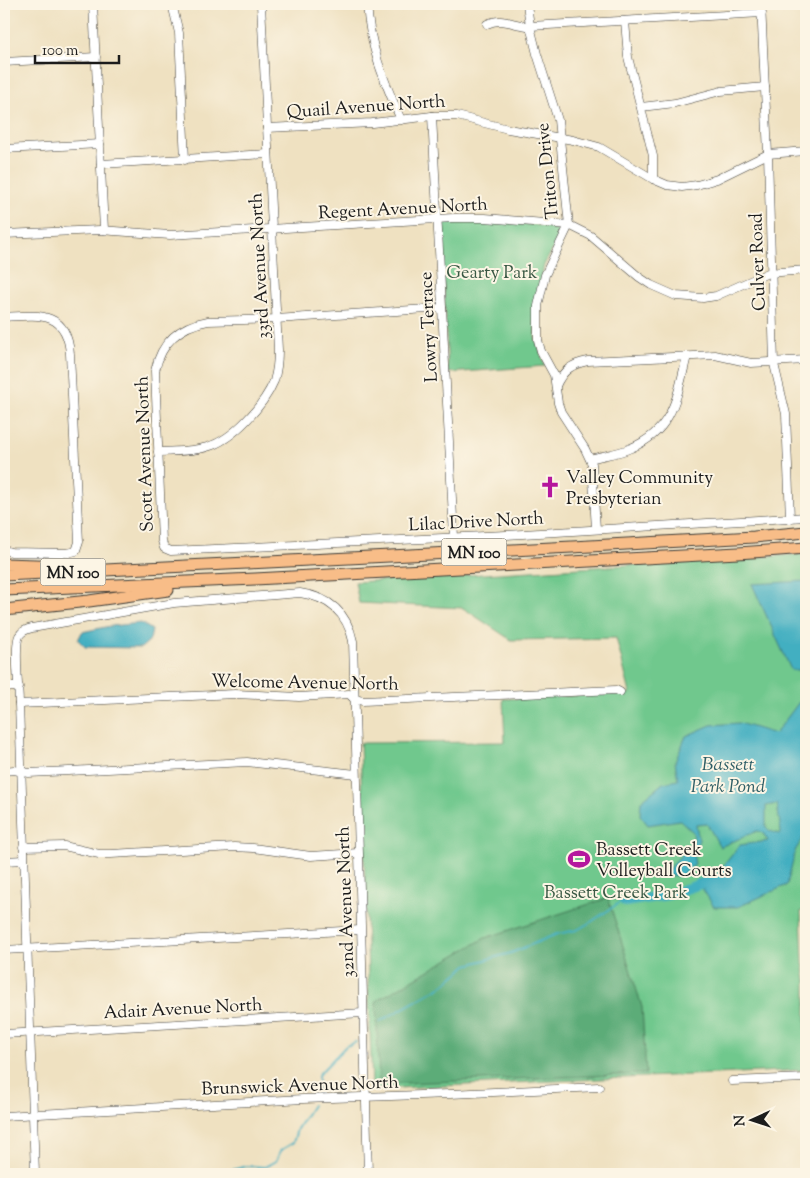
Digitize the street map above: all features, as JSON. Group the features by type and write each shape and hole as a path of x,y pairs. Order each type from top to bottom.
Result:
{"highway":[{"name":"MN 100","path":"4,575 582,547 754,537 806,532"},
{"name":"MN 100","path":"4,590 255,579 729,554 806,548"},
{"path":"4,564 142,569"},
{"path":"4,610 89,602 160,591 209,587 255,579"}],"street":[{"path":"93,4 104,230"},
{"path":"172,4 179,33 185,160"},
{"name":"33rd Avenue North","path":"158,452 213,446 234,432 252,414 269,392 274,379 278,350 261,4"},
{"path":"367,4 373,50 401,120"},
{"name":"Triton Drive","path":"527,4 536,54 558,120 569,225 544,275 538,306 538,340 543,356 554,376 556,395 561,412 586,449 592,464 596,529"},
{"name":"Culver Road","path":"761,4 768,154 774,362 786,414 790,519"},
{"path":"487,24 500,20 522,26 530,26 762,13"},
{"path":"625,21 628,57 653,156 653,179"},
{"path":"4,62 96,57"},
{"path":"642,107 675,103 721,91 765,87"},
{"name":"Quail Avenue North","path":"267,128 372,123 432,116 457,116 515,130 561,138 604,150 653,179 674,186 697,185 717,179 768,154 806,151"},
{"name":"Lowry Terrace","path":"432,116 454,537"},
{"path":"4,149 100,144"},
{"path":"101,164 268,154"},
{"name":"Regent Avenue North","path":"4,234 104,230 170,235 485,218 569,225 591,236 651,285 676,296 703,298 716,296 768,273 806,270"},
{"name":"Scott Avenue North","path":"164,548 162,541 155,372 157,360 169,341 177,333 197,323 208,321 276,319 442,308"},
{"path":"4,317 48,317 63,327 66,334 70,354 79,542 76,551 68,553 11,552 4,550"},
{"path":"556,386 565,370 579,362 715,355 752,363 806,360"},
{"path":"590,459 630,449 653,436 662,427 675,403 687,356"},
{"name":"Lilac Drive North","path":"164,548 171,551 806,517"},
{"name":"32nd Avenue North","path":"18,687 18,642 23,632 32,628 174,603 300,593 313,595 324,600 336,608 344,617 353,641 368,1174"},
{"path":"4,687 18,687 34,1174"},
{"name":"Welcome Avenue North","path":"19,704 235,694 299,696 349,694 354,699 363,701 616,690 620,692"},
{"path":"4,771 29,773 247,762 356,774"},
{"path":"23,848 64,846 99,854 234,847 311,856 358,853"},
{"path":"4,861 24,860"},
{"path":"4,950 360,930"},
{"name":"Adair Avenue North","path":"4,1034 363,1014"},
{"path":"732,1081 806,1078"},
{"name":"Brunswick Avenue North","path":"4,1116 196,1104 598,1087"}],"green space":[{"name":"Gearty Park","path":"462,220 529,224 554,228 560,231 559,238 544,265 535,312 535,337 545,366 448,373 441,227 446,222"},
{"name":"Bassett Creek Park","path":"806,554 806,910 801,911 803,963 806,980 806,1070 372,1089 360,743 505,742 503,699 630,693 616,638 511,640 463,608 359,603 355,582"},
{"path":"608,898 642,1007 646,1074 379,1084 376,1001 485,938"}],"water":[{"path":"806,581 806,668 803,670 791,670 752,584"},
{"path":"141,623 152,630 150,640 141,648 85,647 78,640 82,632 110,626"},
{"name":"Bassett Park Pond","path":"799,702 806,703 806,833 795,851 787,885 738,907 714,907 697,880 716,875 740,845 768,841 763,833 757,831 720,847 707,824 696,825 699,840 693,853 695,864 681,876 663,875 694,841 693,832 680,820 648,825 640,815 641,801 663,783 678,780 675,762 686,736 711,725 739,723 775,734","holes":["777,804 780,834 770,831 766,827 766,806"]}],"waterway":[{"path":"625,902 668,895 712,880"},
{"path":"379,1022 442,986 467,965 511,953 557,934 577,930 619,903 625,902"},
{"path":"318,1094 318,1075 346,1046 356,1042"},
{"path":"201,1174 228,1171 247,1166 265,1167 276,1161 281,1150 293,1143 297,1129 312,1105"}],"place":[{"name":"Valley Community Presbyterian","path":"550,487"},
{"name":"Bassett Creek Volleyball Courts","path":"579,859"}]}
